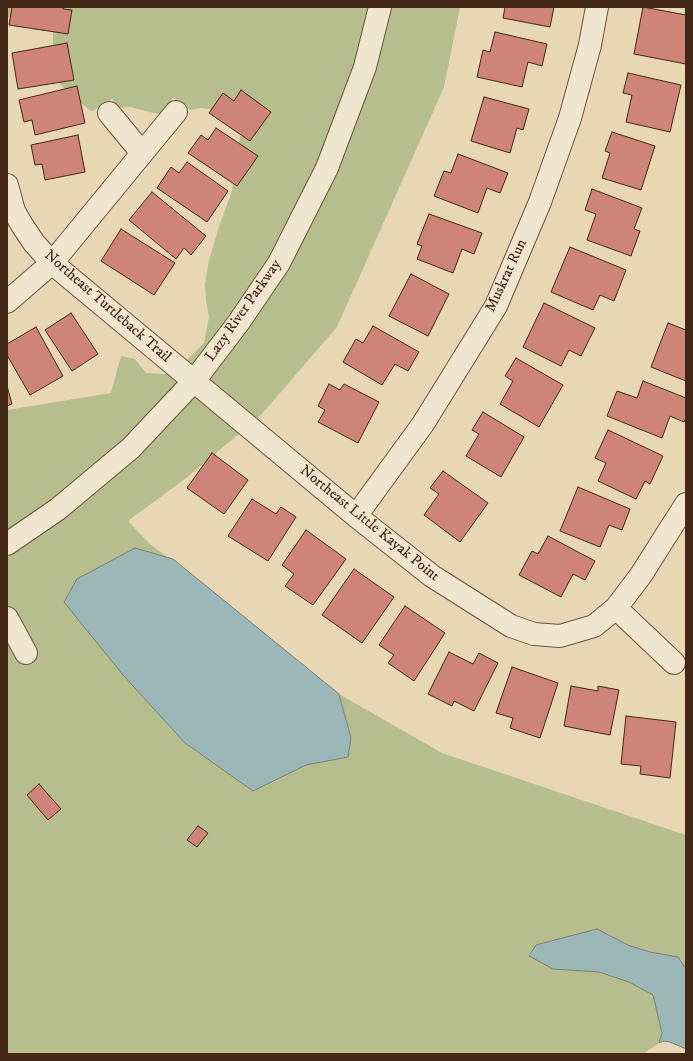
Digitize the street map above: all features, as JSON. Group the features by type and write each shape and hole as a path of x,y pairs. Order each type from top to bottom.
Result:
{"street":[{"name":"Lazy River Parkway","path":"7,544 58,509 131,448 194,381 239,322 279,263 327,168 365,67 380,7"},
{"name":"Muskrat Run","path":"356,516 423,424 496,306 540,202 570,118 590,45 597,7"},
{"path":"110,112 142,153"},
{"path":"7,302 52,263 176,112"},
{"name":"Northeast Turtleback Trail","path":"7,185 14,210 22,225 34,243 52,263 194,381"},
{"name":"Northeast Little Kayak Point","path":"194,381 356,516 432,576 511,626 534,634 560,636 594,626 616,608"},
{"path":"674,663 616,608 641,575 686,504"}],"green space":[{"path":"7,7 369,7 355,64 317,164 269,258 192,366 186,361 204,343 209,317 205,284 209,260 232,191 241,131 227,111 201,108 191,110 173,98 160,114 130,107 119,108 112,99 94,111 91,111 73,97 57,81 53,59 53,22 35,16 7,17"},
{"path":"392,7 460,7 444,87 337,327 256,419 209,380 248,328 289,268 337,172 376,69"},
{"path":"121,356 135,359 146,373 168,373 179,382 123,441 50,501 7,531 7,410 111,393"},
{"path":"196,396 240,433 186,478 128,521 150,544 167,557 135,548 123,675 185,743 253,791 306,765 348,757 351,738 339,694 442,753 686,835 686,969 678,957 650,952 630,946 597,929 529,956 553,969 599,972 629,982 653,995 662,1033 659,1043 643,1054 7,1054 7,557 65,517 139,455"}],"water":[{"path":"135,548 173,559 339,694 351,738 348,757 306,765 253,791 185,743 123,675 64,602 77,579"},
{"path":"597,929 630,946 650,952 678,957 686,969 686,1049 670,1042 664,1041 659,1043 662,1033 653,995 629,982 599,972 553,969 529,956 536,945"}],"building":[{"path":"12,7 63,7 63,9 72,10 68,34 9,25"},
{"path":"505,7 554,7 550,27 503,18"},
{"path":"643,7 686,15 686,64 634,54"},
{"path":"495,32 547,44 542,66 528,62 522,87 477,77 483,50 490,52"},
{"path":"67,43 74,80 18,89 12,53"},
{"path":"628,73 681,85 670,132 626,122 632,95 623,93"},
{"path":"77,86 85,123 35,135 32,120 24,122 19,100"},
{"path":"241,90 271,112 250,141 209,113 223,93 234,101"},
{"path":"484,97 529,109 523,130 517,128 510,153 471,141"},
{"path":"216,128 258,156 237,186 188,153 201,135 208,140"},
{"path":"612,132 655,146 641,190 602,178 610,153 605,151"},
{"path":"78,135 85,172 45,180 42,164 35,165 31,145"},
{"path":"458,154 508,173 500,193 487,188 478,213 434,196 444,171 451,173"},
{"path":"187,162 228,191 207,222 157,188 171,167 179,173"},
{"path":"592,189 642,208 634,229 640,231 631,256 587,240 596,214 585,210"},
{"path":"152,192 206,236 191,255 184,248 176,259 129,220"},
{"path":"429,214 482,233 474,254 462,249 453,273 417,259 422,246 417,244"},
{"path":"121,229 175,263 154,295 101,261"},
{"path":"570,247 626,270 614,301 600,295 593,310 551,292"},
{"path":"411,274 449,294 428,336 389,316"},
{"path":"544,303 595,328 581,356 569,350 561,366 523,347"},
{"path":"71,313 98,354 72,371 45,330"},
{"path":"668,323 686,330 686,381 651,367"},
{"path":"373,326 419,352 408,371 395,364 382,385 343,362 356,339 363,343"},
{"path":"36,327 63,376 30,395 7,355 7,344"},
{"path":"516,358 563,385 539,427 500,404 513,381 505,376"},
{"path":"643,381 686,398 686,418 684,422 670,416 662,438 607,416 617,391 637,398"},
{"path":"329,384 340,390 344,384 379,402 358,443 318,422 325,410 318,406"},
{"path":"7,386 12,404 7,406"},
{"path":"483,412 524,437 501,477 466,456 479,434 472,430"},
{"path":"608,430 663,456 650,484 645,481 636,499 598,481 606,463 595,458"},
{"path":"212,453 248,480 224,514 187,488"},
{"path":"443,471 488,503 460,542 424,515 439,494 430,488"},
{"path":"578,487 630,509 622,530 609,525 600,547 560,531"},
{"path":"252,499 276,514 281,507 296,517 268,561 228,536"},
{"path":"306,530 346,559 313,605 285,586 294,574 282,565"},
{"path":"548,536 595,561 585,580 573,574 561,597 519,575 532,551 538,554"},
{"path":"354,569 394,597 362,643 322,615"},
{"path":"405,606 445,633 414,681 388,663 394,655 379,645"},
{"path":"449,652 473,664 479,653 498,663 474,711 454,701 452,706 428,694"},
{"path":"512,667 558,683 540,738 510,728 513,718 496,713"},
{"path":"571,686 598,691 598,686 619,690 610,735 564,726"},
{"path":"626,716 676,722 670,778 640,774 641,766 621,764"},
{"path":"39,784 61,809 48,820 27,795"},
{"path":"198,826 208,833 197,847 187,840"}]}
